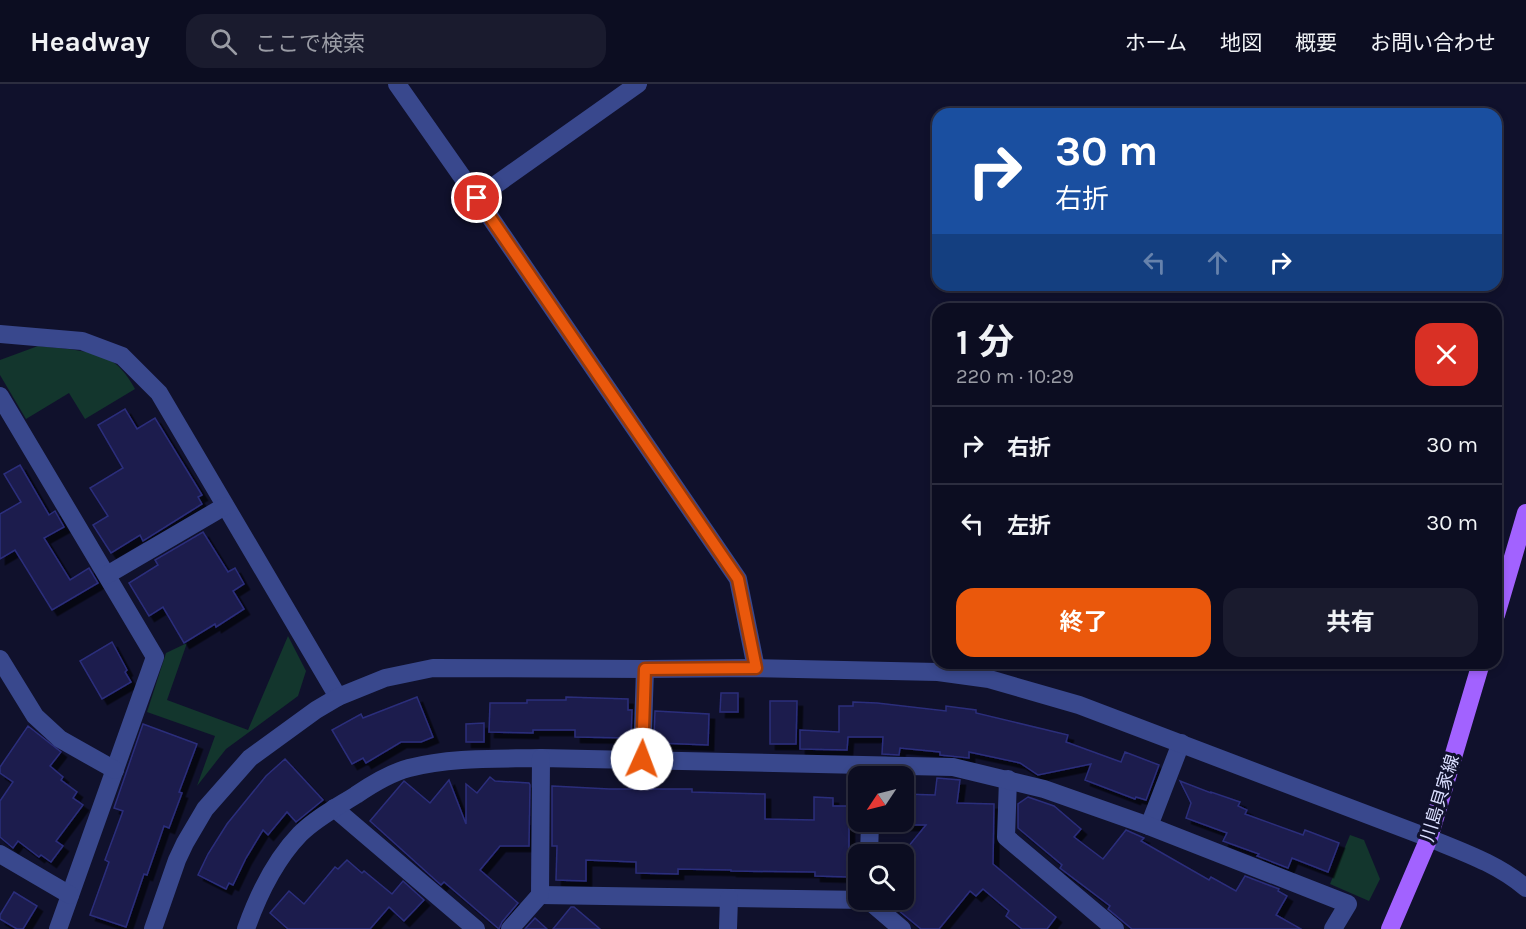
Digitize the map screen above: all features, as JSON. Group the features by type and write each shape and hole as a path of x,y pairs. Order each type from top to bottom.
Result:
{"main road":[{"path":"1502,595 1526,513"},
{"name":"川島貝家線","path":"1390,929 1429,838 1479,669"}],"street":[{"path":"397,84 738,579 756,668"},
{"path":"477,198 638,84"},
{"path":"0,334 82,341 122,356 159,393 338,697"},
{"path":"0,396 155,657 58,929"},
{"path":"107,575 225,506"},
{"path":"0,659 35,716 60,740 115,770"},
{"path":"153,929 177,860 205,809 250,758 316,710 338,697 385,678 433,668 756,668 938,672 988,679 1079,705 1429,838 1477,857 1503,871 1526,888"},
{"path":"642,759 645,669"},
{"path":"1149,826 1181,743"},
{"path":"510,929 540,895 540,758"},
{"path":"252,925 269,877 300,835 334,808 383,778 406,768 464,760 540,758 642,759 848,770"},
{"path":"914,769 953,767 1008,779 1044,789 1149,826 1348,904 1333,929"},
{"path":"1008,779 1006,837 1115,929"},
{"path":"334,808 476,929"},
{"path":"0,854 70,895"},
{"path":"540,895 848,900"},
{"path":"728,929 729,898"},
{"path":"880,910 902,929"}],"green space":[{"path":"38,346 83,351 105,357 121,369 135,389 85,419 69,393 26,419 0,375 0,360"},
{"path":"288,636 306,671 298,696 226,749 197,786 215,736 147,712 166,653 187,643 167,700 248,730"},
{"path":"1350,835 1364,840 1380,879 1369,901 1330,884"}],"building":[{"path":"125,409 137,429 155,418 202,495 198,497 202,504 143,541 140,535 111,553 93,525 108,516 90,488 123,468 98,425"},
{"path":"20,465 49,515 55,511 64,527 44,538 70,580 89,568 98,583 52,610 15,550 0,559 0,514 21,502 4,474"},
{"path":"203,532 228,572 235,568 244,584 233,591 244,609 216,627 215,624 184,643 163,607 149,616 129,583 158,565 155,560"},
{"path":"112,642 131,682 102,699 80,661"},
{"path":"721,693 738,693 738,712 720,712"},
{"path":"417,697 433,737 421,742 401,742 366,763 363,758 352,764 332,730 361,714 363,718"},
{"path":"566,697 628,699 628,710 632,710 631,738 575,737 575,730 533,730 533,733 489,732 490,703 566,700"},
{"path":"770,701 797,701 796,744 770,744"},
{"path":"853,702 946,711 946,706 976,710 976,713 1068,735 1066,742 1121,762 1125,752 1159,765 1146,800 1136,797 1135,799 1085,780 1091,764 1038,775 1020,763 969,752 969,758 900,748 899,755 882,754 883,737 848,737 847,750 800,749 800,730 839,732 839,706 853,706"},
{"path":"655,711 709,714 708,745 658,743 658,738 654,738"},
{"path":"484,723 484,742 466,742 466,724"},
{"path":"143,724 197,744 179,792 182,793 169,828 164,826 147,875 144,874 126,927 90,915 109,862 105,860 123,811 114,808"},
{"path":"28,726 61,752 50,766 63,777 61,780 77,792 73,798 83,805 56,841 63,846 51,862 41,855 39,857 18,841 13,848 0,837 0,801 13,782 0,773 0,767"},
{"path":"285,759 323,800 296,822 287,812 268,835 263,830 233,885 229,883 226,889 198,875 227,824 266,776"},
{"path":"490,777 495,781 529,783 530,785 529,846 500,846 480,870 518,903 499,929 444,882 441,885 370,821 404,781 430,803 449,780 466,824 466,784 477,793"},
{"path":"937,778 960,780 957,803 994,804 993,864 1056,917 1047,929 1022,929 1006,916 1009,911 983,889 976,896 970,891 939,929 921,929 898,910 914,910 914,844 910,844 926,825 914,825 914,794 935,795"},
{"path":"1180,781 1240,802 1238,806 1247,810 1245,814 1303,835 1305,830 1339,843 1328,872 1292,858 1288,868 1257,856 1259,854 1223,841 1227,833 1186,818 1191,803"},
{"path":"552,786 692,789 692,792 765,794 765,819 814,820 814,797 833,798 833,806 848,806 848,877 815,876 815,872 678,869 678,874 636,873 636,862 586,860 586,881 556,880 557,846 552,846"},
{"path":"1028,797 1054,806 1081,829 1074,837 1103,859 1126,830 1144,838 1141,841 1209,880 1211,877 1236,891 1245,876 1279,889 1278,891 1287,896 1276,915 1301,929 1132,929 1108,909 1110,906 1060,868 1062,865 1018,828 1018,804"},
{"path":"347,860 392,894 403,881 424,900 404,921 389,907 370,929 288,929 270,913 289,891 304,904 335,867 338,869"},
{"path":"14,892 37,906 23,929 17,929 0,919 0,915"},
{"path":"571,907 574,907 600,929 553,929"},
{"path":"535,918 547,929 525,929"}],"route":[{"path":"477,198 738,579 756,668 645,669 642,759"}]}
